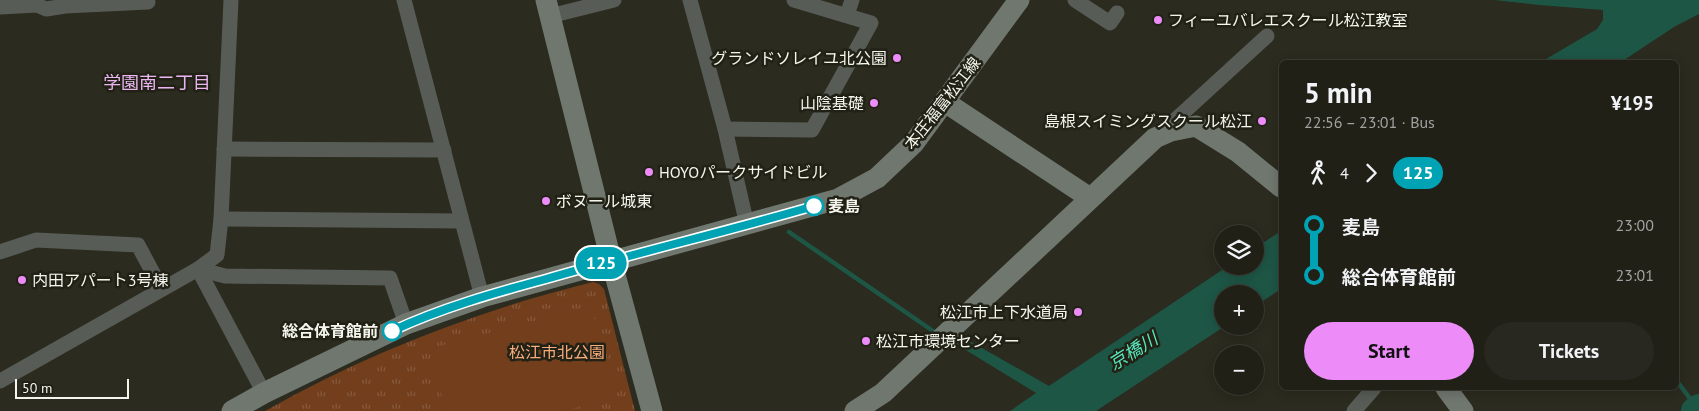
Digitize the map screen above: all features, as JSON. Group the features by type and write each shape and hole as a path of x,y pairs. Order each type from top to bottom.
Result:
{"street":[{"path":"0,381 161,288 198,269 217,255 221,219 232,0"},
{"path":"404,0 482,297"},
{"path":"614,0 548,8 611,260 652,411"},
{"path":"690,0 725,130 747,225"},
{"path":"725,130 812,130 872,23 794,0"},
{"path":"847,16 852,0"},
{"name":"本庄福富松江線","path":"232,411 264,393 406,324 482,297 838,199 877,178 914,143 1019,0"},
{"path":"1075,0 1110,23 1117,13"},
{"path":"0,7 37,5 46,9 65,6 148,2"},
{"path":"855,411 882,392 1267,36"},
{"path":"945,102 1090,198"},
{"path":"1155,138 1171,131 1196,126 1238,152 1279,185"},
{"path":"224,148 444,150"},
{"path":"221,219 461,221"},
{"path":"0,252 36,240 138,245 161,288"},
{"path":"198,269 225,276 390,278 406,324"},
{"path":"198,269 264,393"},
{"path":"1354,411 1372,390"},
{"path":"1447,390 1463,411"}],"green space":[{"name":"松江市北公園","path":"593,282 599,284 604,289 635,411 265,411 343,370 424,335 508,306"},
{"path":"591,306 616,397 563,411 446,411 429,349"}],"water":[{"path":"1494,0 1699,0 1699,14 1674,27 1624,60 1544,60 1597,29 1603,20 1603,10"},
{"name":"京橋川","path":"1279,232 1279,290 1264,300 1264,285 1214,285 1214,333 1096,411 1010,411 1036,393 951,341 957,334 1049,386 1215,275 1264,275 1264,242"}],"waterway":[{"path":"789,232 933,331"},
{"path":"1679,384 1698,409"},
{"path":"1695,411 1699,408"}],"bus line":[{"name":"125","path":"392,331 406,324 482,297 611,260 814,206"}],"place":[{"name":"フィーユバレエスクール松江教室","path":"1158,20"},
{"name":"グランドソレイユ北公園","path":"897,58"},
{"name":"山陰基礎","path":"874,103"},
{"name":"島根スイミングスクール松江","path":"1262,121"},
{"name":"HOYOパークサイドビル","path":"649,172"},
{"name":"ボヌール城東","path":"546,201"},
{"name":"麦島","path":"814,206"},
{"name":"内田アパート3号棟","path":"22,280"},
{"name":"松江市上下水道局","path":"1078,312"},
{"name":"総合体育館前","path":"392,331"},
{"name":"松江市環境センター","path":"866,341"}],"district":[{"name":"学園南二丁目","path":"157,82"}]}
